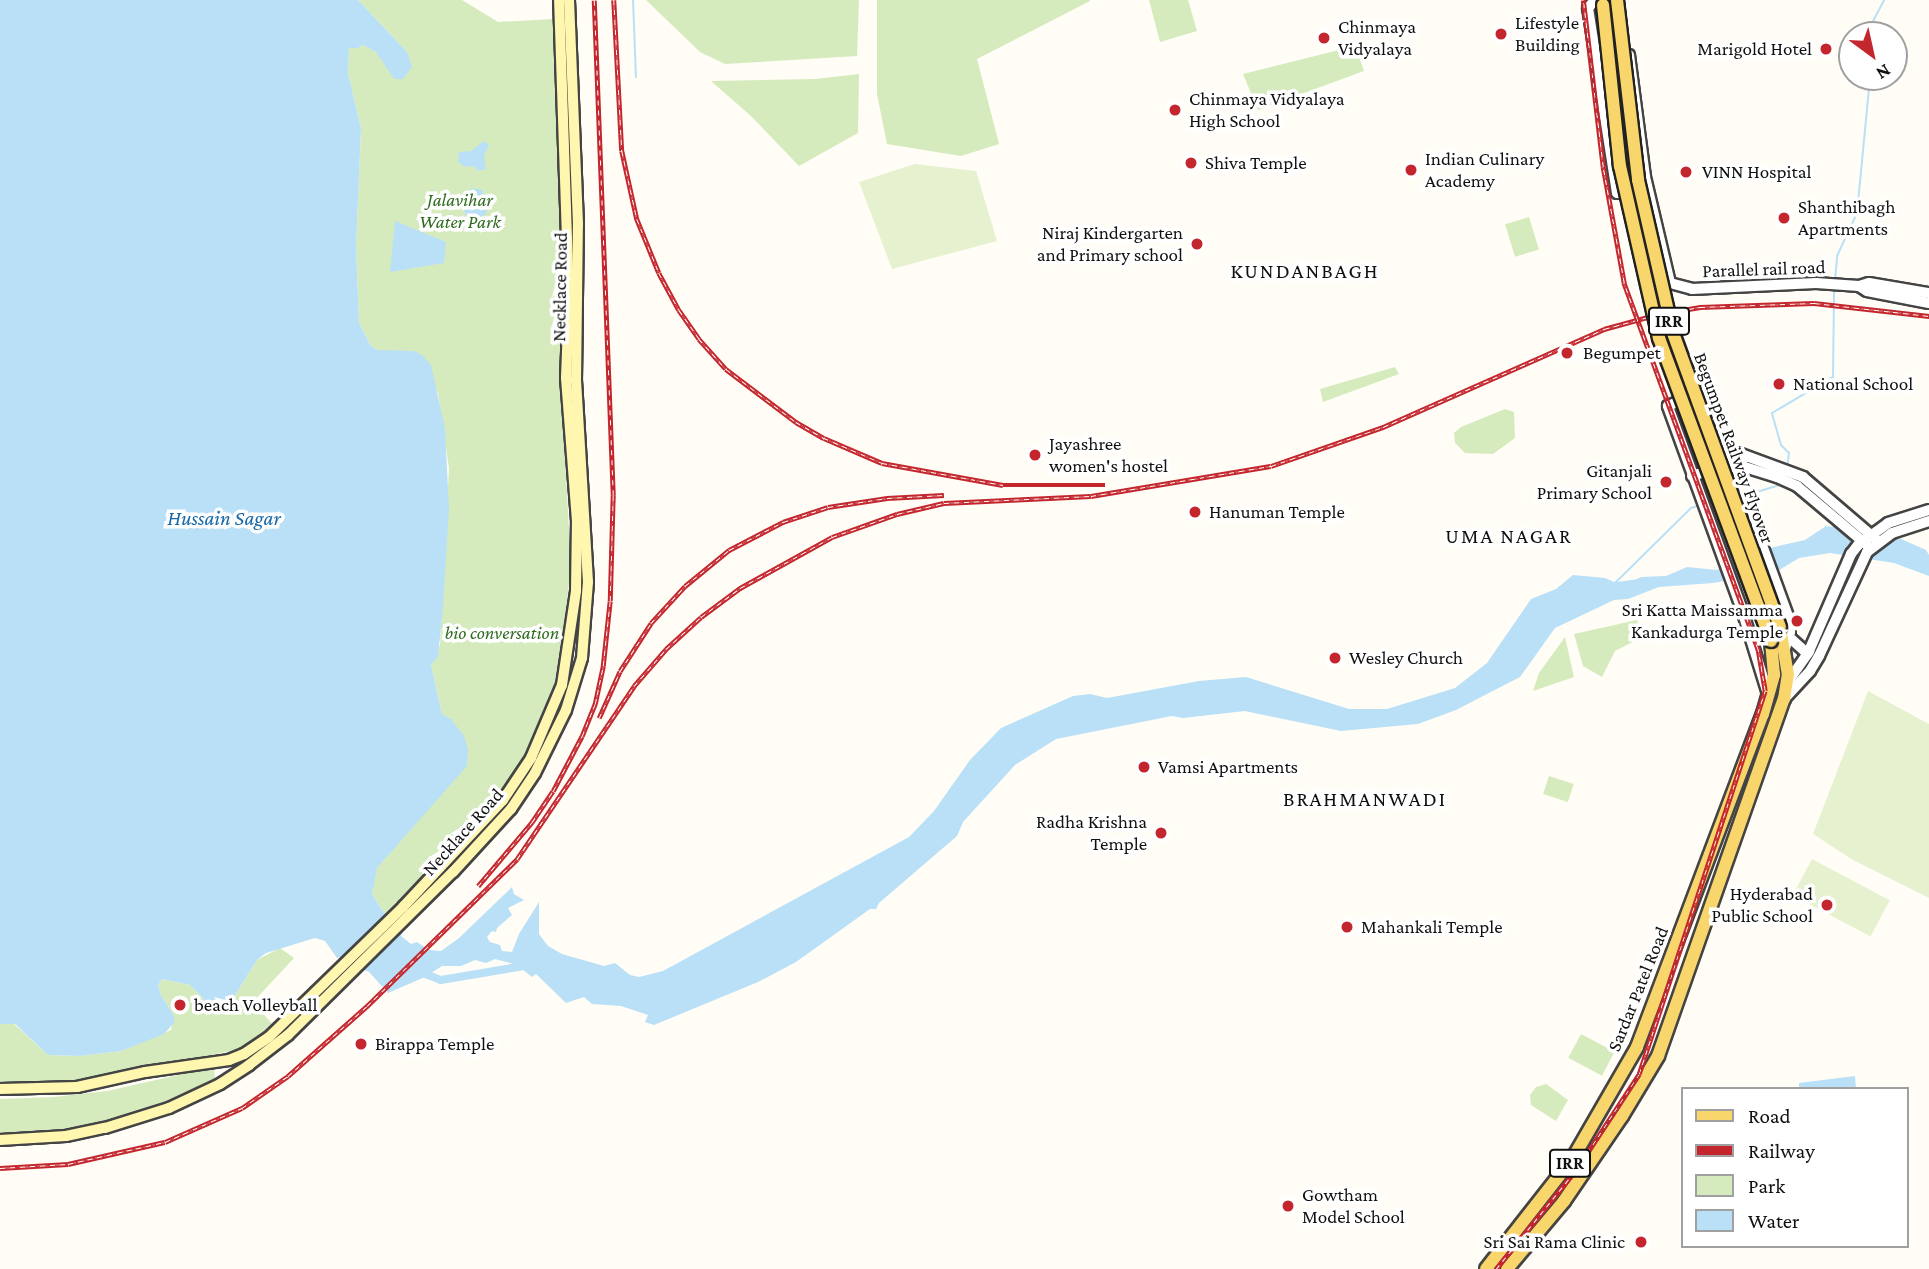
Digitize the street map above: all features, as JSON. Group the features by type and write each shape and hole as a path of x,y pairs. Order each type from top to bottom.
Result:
{"main road":[{"name":"Necklace Road","path":"559,0 570,145"},
{"name":"Necklace Road","path":"0,1140 65,1136 105,1129 169,1108 236,1074 288,1035 328,989 408,910 470,838 519,787 548,725 562,685 576,591 577,521 566,378 571,172 569,0"},
{"name":"Begumpet Railway Flyover","path":"1617,0 1638,180 1658,273 1683,365 1785,637 1787,684 1784,699"},
{"name":"Begumpet Railway Flyover","path":"1602,1 1620,166 1659,338 1771,641 1774,667 1768,694"},
{"name":"IRR","path":"1602,1 1631,182 1658,273"},
{"name":"Sardar Patel Road","path":"1486,1269 1573,1158 1626,1071 1660,990 1768,694"},
{"name":"Sardar Patel Road","path":"1507,1269 1564,1201 1622,1116 1658,1056 1784,699"},
{"name":"Necklace Road","path":"0,1089 76,1087 145,1072 229,1060 244,1054 270,1037 328,989"},
{"path":"229,1060 236,1074"}],"street":[{"path":"1602,1 1588,8 1617,193 1647,187 1623,0"},
{"name":"Parallel rail road","path":"1647,187 1670,283 1692,289 1816,283 1854,286 1869,283 1929,293"},
{"name":"Parallel rail road","path":"1854,286 1929,303"},
{"path":"1768,694 1737,598 1668,406 1705,390 1726,445 1736,454 1797,486 1871,541"},
{"path":"1692,476 1732,463 1750,462"},
{"path":"1732,463 1789,619 1785,637 1812,653"},
{"path":"1787,684 1812,653 1871,541 1888,523 1929,510"},
{"path":"1871,541 1929,521"},
{"path":"1784,699 1811,671 1812,653"}],"green space":[{"path":"358,0 462,0 498,22 553,19 564,303 560,363 571,567 556,691 524,762 504,796 386,916 372,894 377,868 412,827 451,719 442,714 431,665 440,645 449,468 438,393 414,351 377,351 371,346 359,323 356,247 361,128 348,73 349,48 363,45 376,52 407,52"},
{"path":"646,0 859,0 857,56 725,64 700,52"},
{"path":"877,0 1090,1 977,59 999,144 961,156 887,144 877,94"},
{"path":"1149,0 1188,0 1197,31 1160,42"},
{"path":"1355,46 1364,71 1258,110 1243,74"},
{"path":"859,74 858,133 799,166 752,117 711,81 815,79"},
{"path":"915,164 976,171 997,241 892,269 859,182"},
{"path":"1529,217 1539,250 1515,257 1505,224"},
{"path":"1395,367 1399,374 1323,402 1320,389"},
{"path":"1505,409 1514,412 1515,438 1493,454 1465,453 1455,443 1454,433 1461,427"},
{"path":"1637,620 1642,637 1615,651 1602,677 1583,666 1574,634"},
{"path":"1565,637 1574,677 1533,691 1539,673"},
{"path":"1868,691 1929,724 1929,898 1853,860 1813,834"},
{"path":"1549,776 1574,784 1568,802 1543,794"},
{"path":"1812,859 1890,900 1870,937 1793,895"},
{"path":"280,948 294,958 253,1002 274,1026 239,1049 132,1072 47,1084 0,1082 0,1024 14,1024 48,1055 80,1056 121,1051 171,1030 174,1016 161,995 158,985 162,979 190,985 203,998 207,1011 214,1012 232,1000 257,960"},
{"path":"1581,1034 1615,1052 1602,1076 1568,1058"},
{"path":"214,1067 215,1080 155,1110 71,1132 0,1137 0,1099 107,1091"},
{"path":"1546,1084 1568,1100 1556,1121 1531,1105 1530,1095 1536,1087"}],"water":[{"name":"Hussain Sagar","path":"0,0 358,0 407,52 412,67 403,79 394,79 376,52 363,45 349,48 348,73 361,128 356,247 359,323 371,346 377,350 414,351 431,365 445,428 449,509 438,657 431,665 442,714 451,719 464,736 468,749 467,766 377,868 372,894 386,916 403,929 401,936 411,944 417,942 429,950 441,951 459,938 512,887 514,894 524,900 508,908 512,915 496,932 492,931 487,937 490,942 500,945 502,951 512,952 519,934 539,902 539,934 548,946 562,954 604,966 615,963 630,975 639,977 663,971 909,837 934,811 970,760 1001,728 1073,696 1090,694 1107,698 1199,681 1246,677 1349,709 1387,709 1455,688 1487,663 1531,599 1556,589 1573,575 1605,578 1623,586 1641,577 1666,576 1687,567 1717,570 1765,549 1805,540 1826,526 1892,535 1926,550 1929,555 1929,576 1894,563 1830,553 1799,558 1776,572 1713,583 1659,587 1628,599 1614,600 1555,628 1520,677 1456,710 1418,724 1341,731 1245,711 1183,718 1172,716 1056,739 1015,765 963,822 957,836 879,903 876,909 870,909 796,962 758,982 654,1025 645,1022 648,1015 621,1006 592,1004 584,997 566,1003 536,974 532,977 517,965 495,959 486,963 475,960 461,966 442,966 425,977 388,993 369,972 351,964 345,956 337,958 325,941 315,938 266,953 257,960 232,1000 214,1012 207,1011 203,998 190,985 162,979 158,985 161,995 174,1016 174,1023 164,1034 121,1051 80,1056 48,1055 15,1024 0,1024"},
{"path":"484,141 489,145 484,156 486,169 479,171 473,166 465,167 458,162 459,152 471,151"},
{"path":"473,188 482,190 488,204 486,214 475,221 467,217 464,210 467,192"},
{"path":"395,221 446,242 444,263 390,272"},
{"path":"1855,1076 1856,1087 1799,1087 1799,1083"}],"waterway":[{"path":"633,0 636,77"},
{"path":"1873,21 1884,0"},
{"path":"1835,281 1837,256 1857,213 1869,91"},
{"path":"1787,468 1789,453 1781,445 1772,413 1833,377 1834,290"},
{"path":"1747,495 1784,484"},
{"path":"1615,583 1691,508 1701,505"},
{"path":"1610,587 1638,583"},
{"path":"420,972 441,980 530,965"}],"railway":[{"path":"478,886 532,822 553,791 582,736 595,704 603,666 610,601 613,495 594,0"},
{"path":"614,0 622,151 637,219 659,273 679,310 699,339 726,369 796,422 824,438 882,463 1003,485 1105,485"},
{"path":"1496,1269 1576,1170 1639,1074 1765,691 1758,650 1624,283 1603,167 1583,0"},
{"path":"0,1168 68,1164 165,1142 242,1108 288,1076 367,1006 517,859 634,686 666,649 701,617 740,588 832,537 897,514 944,503 1091,496 1271,466 1383,427 1604,329 1659,314 1700,307 1814,303 1929,316"},
{"path":"599,718 620,671 651,623 685,586 729,550 783,522 828,507 887,498 944,495"}],"place":[{"name":"Lifestyle Building","path":"1501,34"},
{"name":"Chinmaya Vidyalaya","path":"1324,38"},
{"name":"Marigold Hotel","path":"1826,49"},
{"name":"Chinmaya Vidyalaya High School","path":"1175,110"},
{"name":"Shiva Temple","path":"1191,163"},
{"name":"Indian Culinary Academy","path":"1411,170"},
{"name":"VINN Hospital","path":"1686,172"},
{"name":"Shanthibagh Apartments","path":"1784,218"},
{"name":"Niraj Kindergarten and Primary school","path":"1197,244"},
{"name":"Begumpet","path":"1567,353"},
{"name":"National School","path":"1779,384"},
{"name":"Jayashree women's hostel","path":"1035,455"},
{"name":"Gitanjali Primary School","path":"1666,482"},
{"name":"Hanuman Temple","path":"1195,512"},
{"name":"Sri Katta Maissamma Kankadurga Temple","path":"1797,621"},
{"name":"Wesley Church","path":"1335,658"},
{"name":"Vamsi Apartments","path":"1144,767"},
{"name":"Radha Krishna Temple","path":"1161,833"},
{"name":"Hyderabad Public School","path":"1827,905"},
{"name":"Mahankali Temple","path":"1347,927"},
{"name":"beach Volleyball","path":"180,1005"},
{"name":"Birappa Temple","path":"361,1044"},
{"name":"Gowtham Model School","path":"1288,1206"},
{"name":"Sri Sai Rama Clinic","path":"1641,1242"}],"district":[{"name":"KUNDANBAGH","path":"1305,271"},
{"name":"UMA NAGAR","path":"1509,536"},
{"name":"BRAHMANWADI","path":"1365,799"}],"park label":[{"name":"Jalavihar Water Park","path":"460,211"},
{"name":"bio conversation","path":"502,633"}]}
